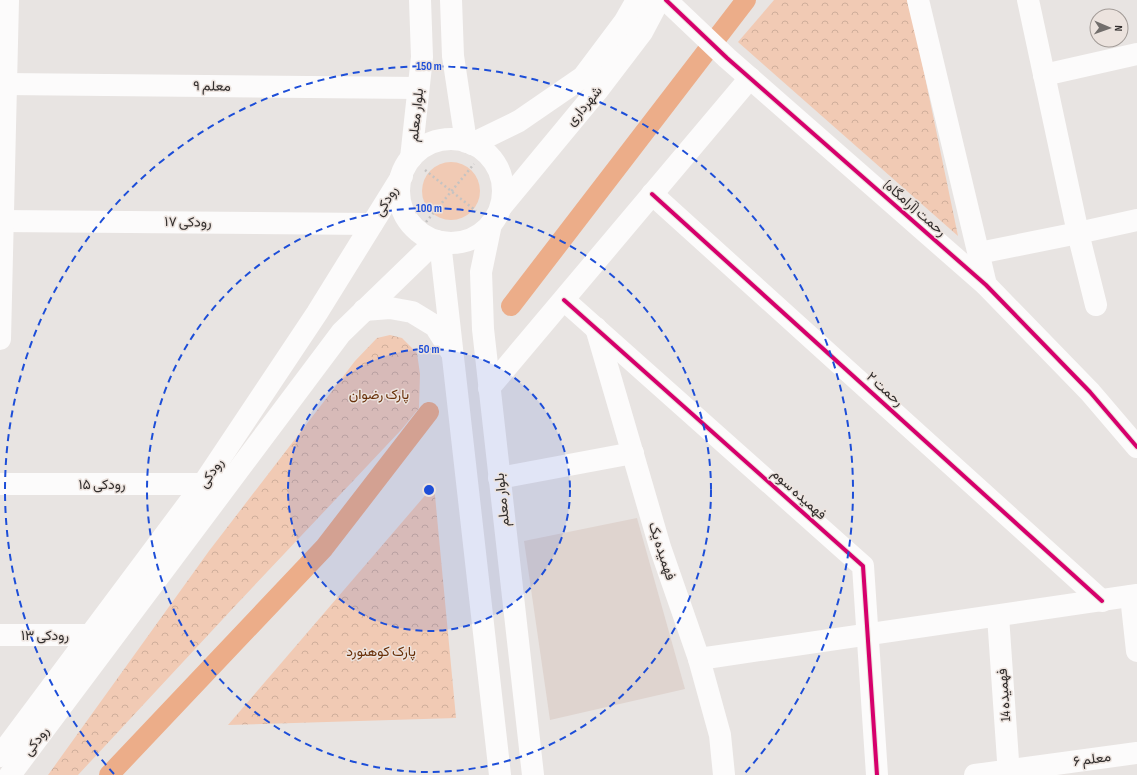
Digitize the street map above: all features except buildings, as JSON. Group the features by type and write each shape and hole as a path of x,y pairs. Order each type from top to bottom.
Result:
{"street":[{"path":"0,339 1,220 8,0"},
{"name":"بلوار معلم","path":"420,0 422,57 406,167 399,191 402,206 408,220 432,238"},
{"path":"451,0 453,56 474,146"},
{"name":"شهرداری","path":"474,146 519,121 583,77 625,22 637,0"},
{"name":"شهرداری","path":"432,238 454,243 468,241 481,234 598,90 642,32 659,0"},
{"name":"رحمت (آرامگاه)","path":"666,0 727,58 986,285 1090,392 1137,447"},
{"path":"918,0 986,285"},
{"path":"1028,0 1078,233 1096,305"},
{"path":"1044,74 1137,54"},
{"path":"422,57 438,62 453,56"},
{"path":"489,388 750,78"},
{"name":"معلم ۹","path":"6,84 418,88"},
{"path":"406,167 423,148 436,142 451,139 474,146"},
{"name":"بلوار معلم","path":"474,146 494,163 501,176 503,192 482,272 483,329 532,775"},
{"name":"رودکی","path":"0,756 203,484 317,313 406,167"},
{"name":"رحمت ۲","path":"652,194 1102,601"},
{"name":"رودکی ۱۷","path":"1,220 372,224"},
{"path":"979,253 1137,220"},
{"path":"432,238 452,353 500,775"},
{"name":"رودکی","path":"10,775 341,333 432,238"},
{"name":"فهمیده سوم","path":"564,300 863,566 876,775"},
{"path":"364,310 390,308 412,312 435,326 452,353"},
{"path":"317,313 332,319 341,333"},
{"name":"فهمیده یک","path":"596,328 660,547 699,659 720,735 724,775"},
{"path":"499,478 633,453"},
{"name":"رودکی ۱۵","path":"0,484 203,484"},
{"path":"699,659 1134,596 1137,651"},
{"name":"فهمیده 14","path":"998,616 1009,773"},
{"name":"رودکی ۱۳","path":"0,635 90,635"},
{"name":"معلم ۶","path":"975,775 1009,773 1137,753"}],"path":[{"path":"432,238 451,191 474,146"},
{"path":"406,167 496,216"}],"shaded area":[{"path":"637,518 685,689 550,720 524,541"}],"green space":[{"path":"774,0 909,0 958,236 738,42"},
{"path":"451,162 467,167 475,175 480,191 475,207 467,215 451,220 435,215 427,207 422,191 427,175 435,167"},
{"name":"پارک رضوان","path":"390,335 402,338 417,353 420,374 419,408 402,429 78,775 48,775 209,551 355,361 377,338"},
{"name":"پارک کوهنورد","path":"434,485 456,718 228,725"}],"waterway":[{"path":"511,306 746,0"},
{"path":"109,775 324,548 429,412"}],"cycle path":[{"path":"666,0 727,58 986,285 1090,392 1137,447"},
{"path":"652,194 1102,601"},
{"path":"564,300 863,566 877,775"}]}
